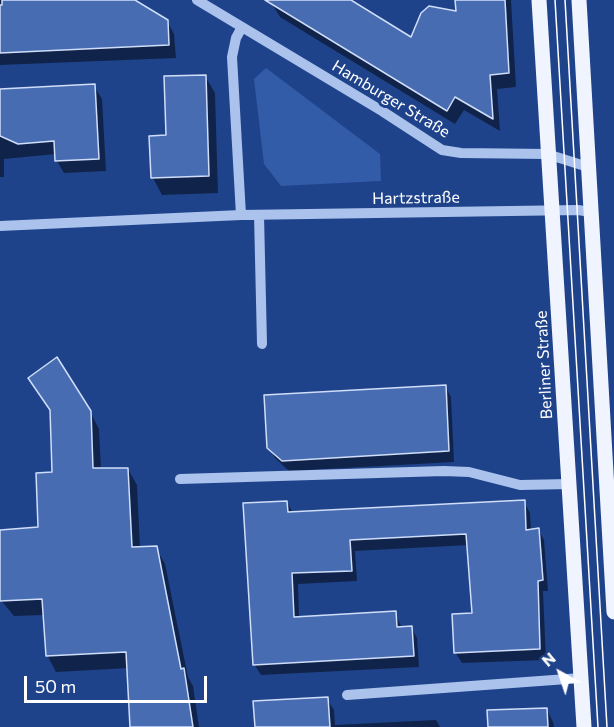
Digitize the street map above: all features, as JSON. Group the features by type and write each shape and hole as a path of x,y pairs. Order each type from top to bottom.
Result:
{"main road":[{"name":"Berliner Straße","path":"539,0 584,727"},
{"path":"579,0 614,612"}],"street":[{"name":"Hamburger Straße","path":"197,0 382,111 442,150 461,153 548,154 588,167"},
{"path":"241,215 232,57 236,38 242,27"},
{"name":"Hartzstraße","path":"0,226 241,215 591,212"},
{"path":"259,215 262,344"},
{"path":"180,479 444,471 469,472 520,484 569,484"},
{"path":"346,695 581,678"}],"shaded area":[{"path":"266,68 380,154 381,181 281,186 264,164 254,79"}],"building":[{"path":"2,0 135,0 168,20 169,45 0,53 0,5 2,5"},
{"path":"265,0 351,0 411,37 421,13 429,6 456,11 455,0 505,0 509,73 490,75 493,119 455,97 447,111"},
{"path":"206,75 209,176 151,178 149,136 166,135 164,76"},
{"path":"95,84 99,159 55,161 54,141 18,144 0,136 0,89"},
{"path":"57,357 91,411 93,468 128,468 132,547 157,546 181,669 184,668 193,727 130,727 126,652 46,656 42,599 0,601 0,530 38,527 36,473 52,472 50,410 28,378"},
{"path":"446,385 449,451 282,461 267,448 264,395"},
{"path":"525,500 526,530 539,528 543,580 538,581 540,649 454,653 452,614 472,613 466,534 350,540 352,571 292,573 294,617 396,611 397,627 412,626 414,656 253,665 243,503 287,501 288,512"},
{"path":"328,697 330,727 255,727 253,701"},
{"path":"547,708 548,727 488,727 487,710"}],"tram line":[{"path":"555,0 598,727"},
{"path":"565,0 607,727"}]}
